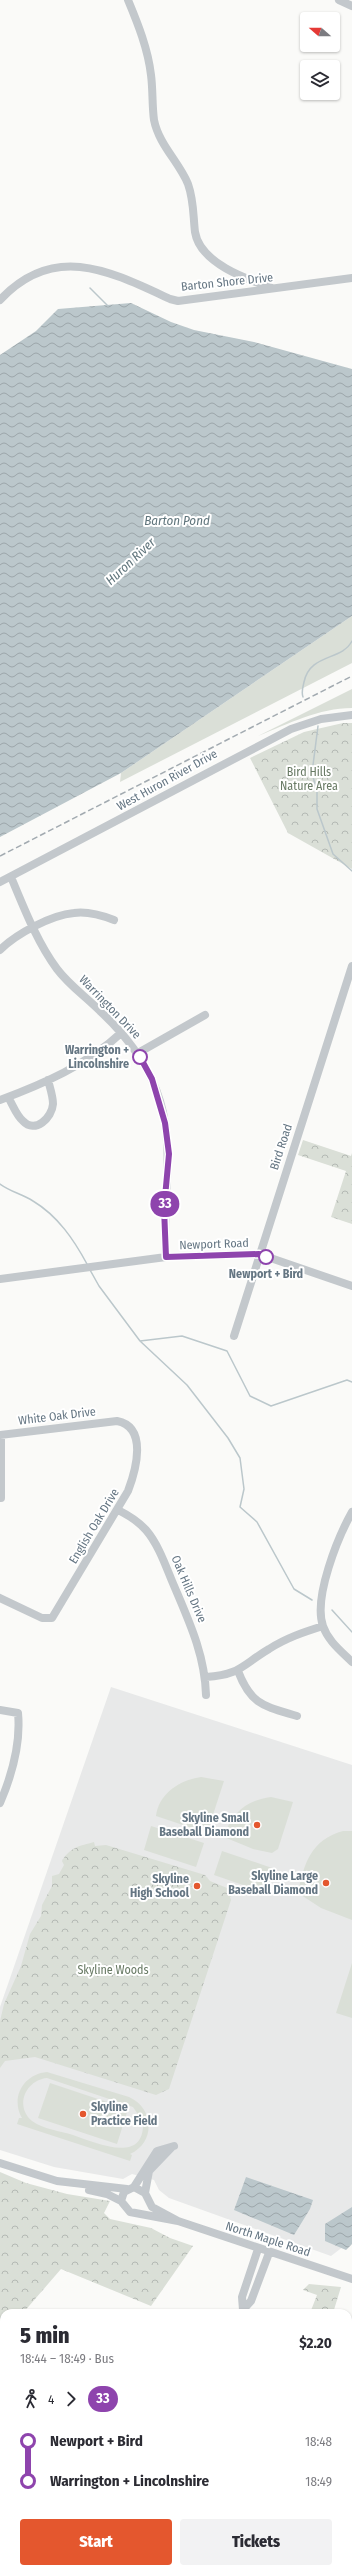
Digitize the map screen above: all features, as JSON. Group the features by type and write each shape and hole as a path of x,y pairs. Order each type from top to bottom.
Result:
{"street":[{"path":"128,0 140,29 148,56 154,120 159,134 191,194 198,240 212,260 242,278 275,289"},
{"path":"339,0 352,6"},
{"name":"Barton Shore Drive","path":"0,300 20,283 35,274 66,266 82,266 114,273 170,299 178,301 352,278"},
{"path":"242,278 245,293"},
{"name":"West Huron River Drive","path":"0,882 291,729 320,719 352,715"},
{"name":"Warrington Drive","path":"11,877 34,928 57,970 121,1033 138,1053 152,1079 165,1123 169,1154 164,1208 166,1257"},
{"path":"0,950 16,936 55,918 74,913 100,915 114,920"},
{"name":"Bird Road","path":"234,1336 352,966"},
{"path":"138,1053 205,1015"},
{"path":"0,1100 48,1080 94,1055 121,1033"},
{"path":"8,1097 24,1122 32,1126 39,1125 45,1121 52,1111 52,1095 48,1080"},
{"name":"Newport Road","path":"0,1279 88,1266 166,1257 259,1254 352,1286"},
{"name":"White Oak Drive","path":"0,1435 117,1421"},
{"name":"English Oak Drive","path":"0,1598 47,1619 52,1618 56,1613 118,1510 135,1472 137,1452 135,1431 129,1426 117,1421"},
{"path":"0,1435 1,1498"},
{"name":"Oak Hills Drive","path":"118,1510 131,1517 146,1530 158,1550 194,1631 206,1678 206,1695"},
{"path":"352,1512 342,1531 322,1592 323,1626 337,1647 352,1662"},
{"path":"206,1678 222,1676 238,1671 268,1649 288,1638 323,1626"},
{"path":"238,1671 250,1696 257,1702 297,1716"},
{"path":"0,1710 18,1713 16,1751 0,1803"},
{"path":"0,2162 107,2194 121,2201 125,2209 138,2213 146,2197 146,2182 153,2165 174,2146 157,2151 121,2201"},
{"path":"75,2185 130,2188"},
{"name":"North Maple Road","path":"130,2188 146,2197 152,2207 178,2221"},
{"name":"North Maple Road","path":"138,2213 178,2221 269,2253 352,2279"},
{"path":"241,2309 242,2297 258,2249"},
{"path":"243,2309 251,2301 257,2290 269,2253"}],"shaded area":[{"name":"Skyline High School","path":"111,1687 352,1765 352,2240 331,2256 169,2198 159,2190 154,2180 132,2174 123,2179 54,2167 0,2150 0,2007"}],"green space":[{"path":"352,616 352,663 120,782 121,773"},
{"path":"352,689 352,708 316,714 258,736"},
{"name":"Bird Hills Nature Area","path":"343,723 352,723 352,869 288,833 250,758 304,732"},
{"path":"303,1140 351,1156 352,1153 352,1224 331,1217 346,1171 298,1155"},
{"name":"Skyline Small Baseball Diamond","path":"201,1777 224,1781 208,1830 204,1832 156,1816 161,1801 166,1794 186,1781"},
{"name":"Skyline Small Baseball Diamond","path":"271,1797 293,1802 278,1849 272,1853 253,1849 224,1837 231,1821 241,1809 255,1801"},
{"path":"151,1826 204,1843 196,1867 144,1850"},
{"name":"Skyline Large Baseball Diamond","path":"343,1831 352,1831 352,1920 321,1908 298,1893 306,1863 316,1847 323,1840"},
{"name":"Skyline Woods","path":"94,1842 95,1846 106,1845 205,1875 210,1881 232,1890 233,1895 230,1897 231,1900 169,2089 156,2095 35,2057 5,2061 0,2068 0,2021 4,2004 21,1966 30,1934 41,1916 42,1905 52,1886 52,1876 59,1874 64,1865 62,1861 68,1853 76,1848"},
{"path":"222,1851 275,1869 266,1893 214,1875"},
{"path":"352,1963 352,2018 336,2013"},
{"path":"47,2072 129,2097 137,2102 147,2117 149,2125 148,2134 138,2149 130,2154 132,2155 130,2161 17,2124 19,2118 22,2118 18,2102 21,2088 32,2077","holes":["47,2078 133,2107 143,2122 141,2135 136,2144 117,2148 105,2146 36,2124 27,2115 23,2101 28,2089 33,2083"]},
{"name":"Skyline Practice Field","path":"50,2083 128,2109 117,2144 38,2118"},
{"path":"0,2172 26,2183 67,2194 110,2201 104,2213 110,2219 151,2228 170,2238 193,2246 151,2306 61,2269 26,2309 0,2309"},
{"path":"309,2284 341,2287 334,2309 312,2309 317,2295 303,2290"}],"water":[{"name":"Barton Pond","path":"131,303 171,322 194,330 254,342 352,369 352,616 121,773 0,837 0,355 36,331 58,309"},
{"path":"246,2177 313,2200 310,2209 294,2235 234,2210"},
{"path":"352,2207 352,2244 346,2250 325,2241 325,2224"}],"waterway":[{"path":"90,288 108,306"},
{"path":"303,697 302,691 304,682 307,673 313,666 341,652 352,641"},
{"path":"318,726 312,773 317,792 317,809 333,854 352,871"},
{"path":"0,1184 33,1201 58,1221 71,1237 87,1264"},
{"path":"90,1270 99,1286 140,1341 187,1385 228,1438 240,1458 244,1489 240,1507 257,1522 294,1589 312,1600"},
{"path":"140,1341 182,1336 227,1351 250,1396 271,1406 347,1380 352,1382"},
{"path":"332,1610 352,1632"}],"railway":[{"path":"0,856 352,676"}],"bus line":[{"name":"33","path":"140,1057 152,1079 160,1101 165,1123 169,1154 169,1168 164,1208 166,1257 259,1254 266,1257"}],"place":[{"name":"Warrington + Lincolnshire","path":"140,1057"},
{"name":"Newport + Bird","path":"266,1257"},
{"name":"Skyline Small Baseball Diamond","path":"257,1825"},
{"name":"Skyline Large Baseball Diamond","path":"326,1883"},
{"name":"Skyline High School","path":"197,1886"},
{"name":"Skyline Practice Field","path":"83,2114"}],"water label":[{"name":"Huron River","path":"130,561"}]}
